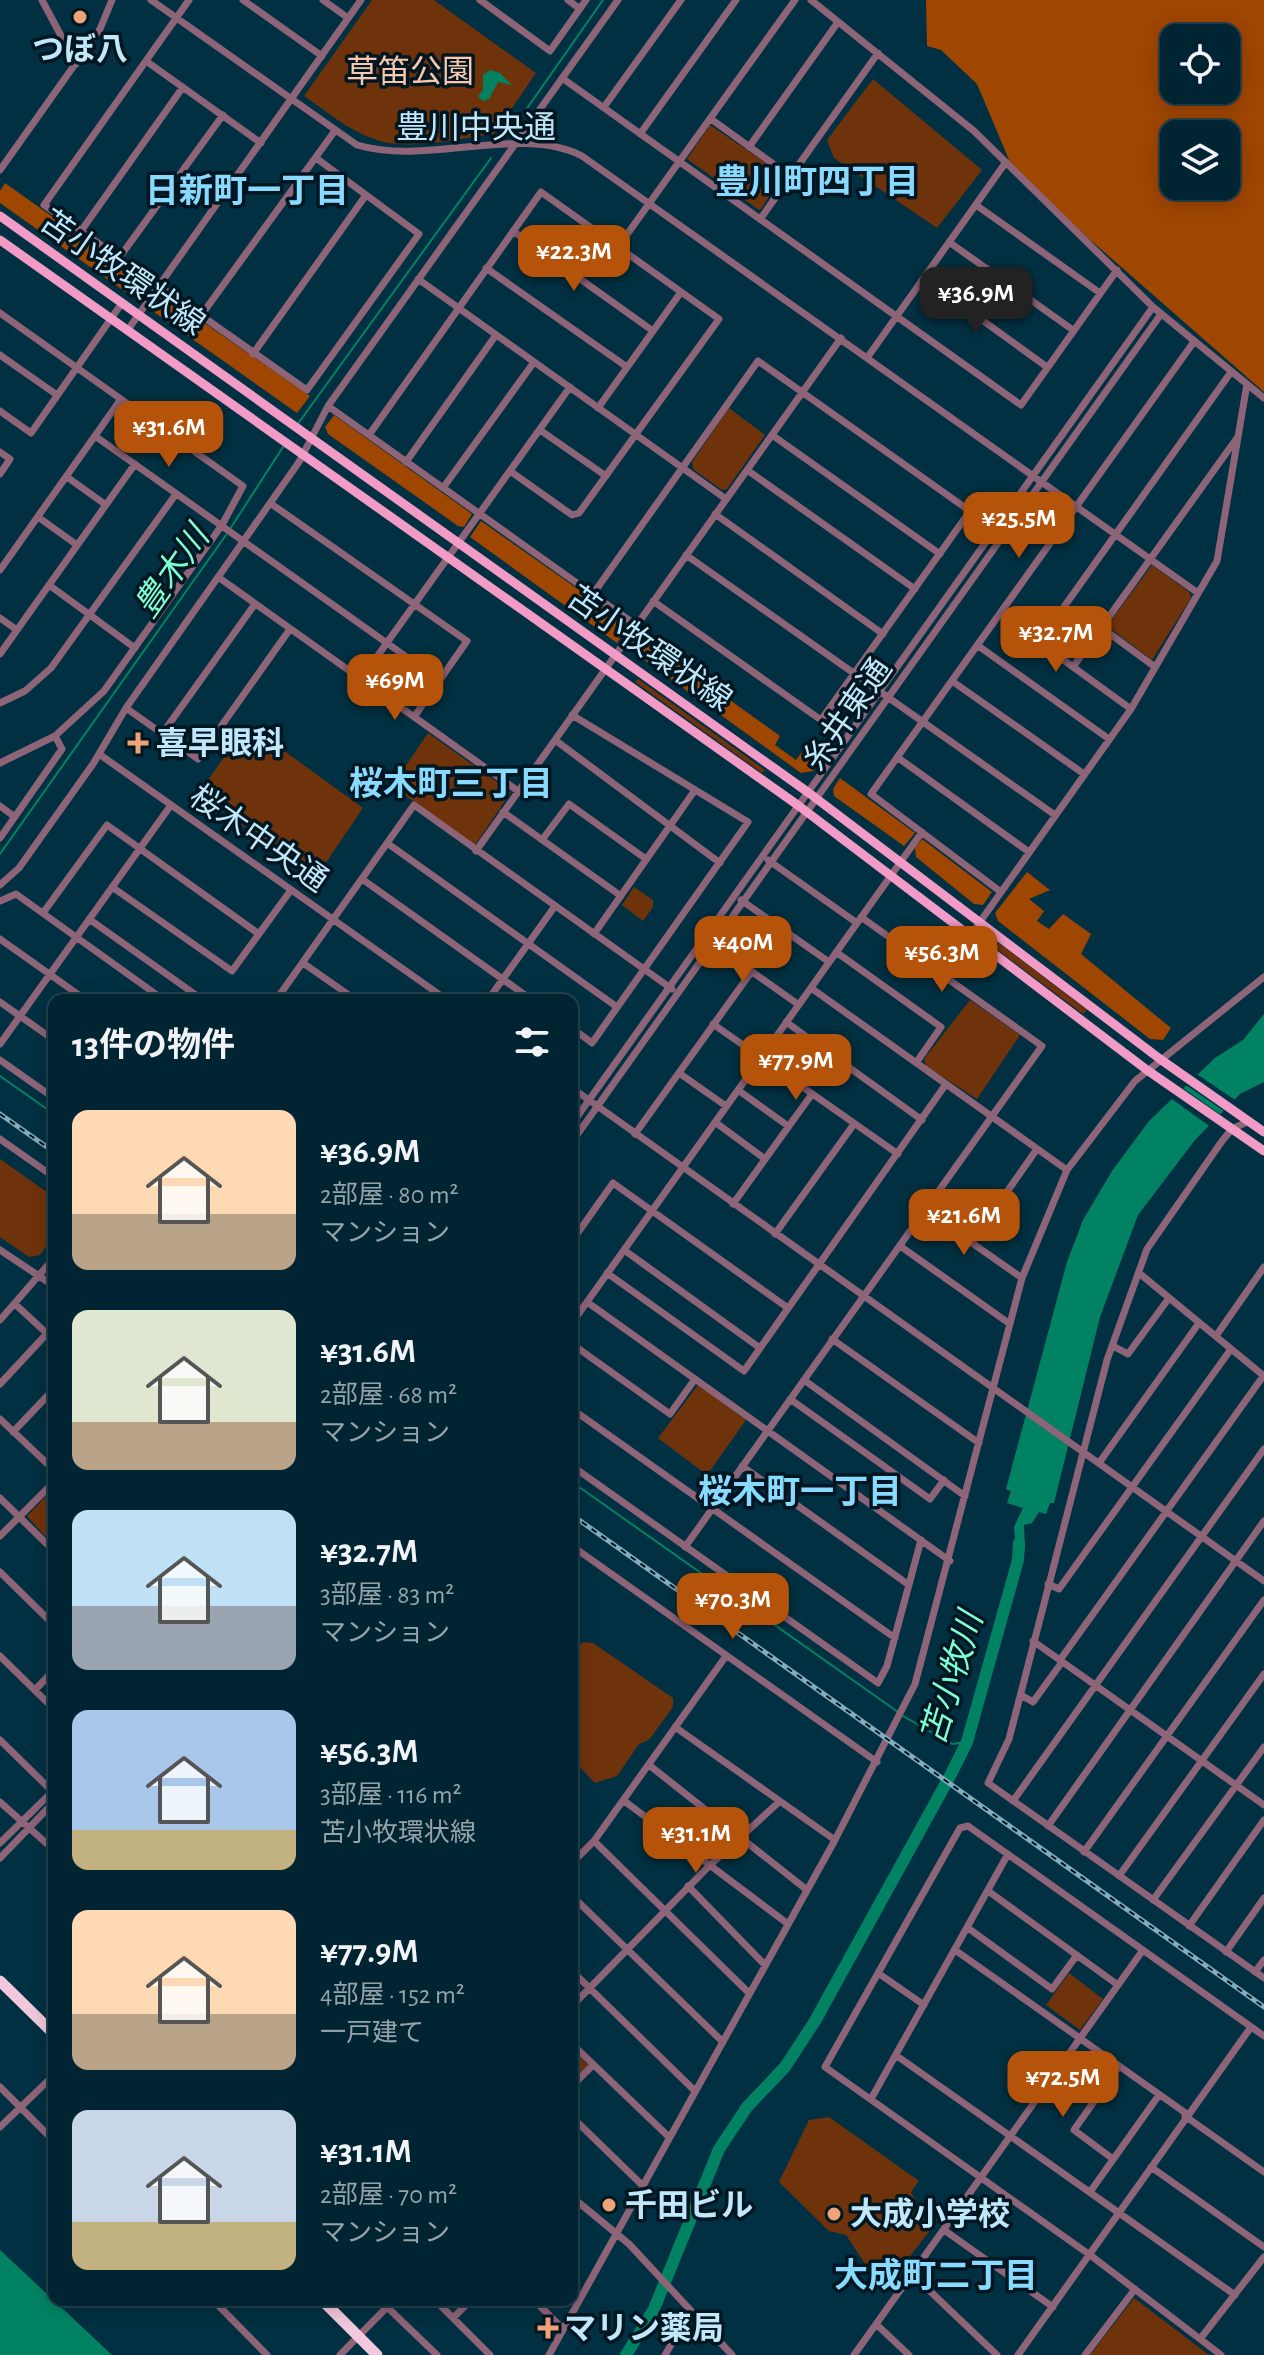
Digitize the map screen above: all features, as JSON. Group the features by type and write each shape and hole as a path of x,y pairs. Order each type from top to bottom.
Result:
{"highway":[{"path":"0,1981 48,2028"},
{"path":"328,2306 377,2355"}],"main road":[{"name":"苫小牧環状線","path":"0,216 813,795 1160,1059 1264,1132"},
{"name":"苫小牧環状線","path":"0,240 803,809 1147,1070 1264,1151"}],"street":[{"path":"42,0 76,64"},
{"path":"0,170 100,29 112,0"},
{"name":"豊川中央通","path":"151,0 334,132 357,145 394,152 539,144 577,153 1198,593"},
{"path":"189,0 44,205 307,390 419,234 316,158"},
{"path":"243,0 322,56"},
{"path":"323,0 348,18"},
{"path":"127,331 361,0"},
{"path":"480,0 550,51 586,0"},
{"path":"568,0 580,9"},
{"path":"0,885 19,868 99,754 126,708 304,454 308,436 328,406 618,0"},
{"path":"604,107 681,0"},
{"path":"640,134 736,0"},
{"path":"618,247 795,0"},
{"path":"811,0 974,131 1153,307 1193,343 1264,398"},
{"path":"749,147 838,22"},
{"path":"761,218 878,53"},
{"path":"146,61 261,143"},
{"path":"562,78 1021,405 1117,270"},
{"path":"81,231 183,87"},
{"path":"119,258 223,115"},
{"path":"711,119 790,176"},
{"path":"200,317 334,132"},
{"path":"867,358 1006,162"},
{"path":"369,435 541,192 719,319 579,513 572,515 510,471"},
{"path":"253,354 366,195"},
{"path":"976,205 1100,293"},
{"path":"513,231 653,331"},
{"path":"949,242 1073,330"},
{"path":"486,268 627,367"},
{"path":"924,278 1047,367"},
{"path":"418,279 726,499"},
{"path":"598,408 681,292"},
{"path":"0,411 31,433 122,303"},
{"name":"糸井東通","path":"578,1116 709,941 763,857 889,696 1153,307"},
{"path":"0,313 243,486 224,526 104,691 55,736 0,763"},
{"name":"糸井東通","path":"813,795 880,693 1036,478 1161,314"},
{"path":"406,462 496,335"},
{"path":"476,851 841,338"},
{"path":"1001,892 871,794 1193,343"},
{"path":"0,355 57,395"},
{"path":"593,594 758,361 970,511 821,720 653,601"},
{"path":"443,488 534,362"},
{"path":"1039,642 1231,372"},
{"path":"970,936 1131,709 1217,561 1247,384"},
{"path":"361,679 570,387"},
{"path":"0,570 121,399"},
{"path":"328,406 636,625"},
{"path":"540,430 606,476"},
{"path":"772,435 940,554"},
{"path":"95,436 439,680"},
{"path":"1073,667 1238,436"},
{"path":"0,452 10,459 0,474"},
{"path":"0,654 135,464"},
{"path":"747,470 915,589"},
{"path":"67,477 106,505"},
{"path":"0,703 38,681 176,494"},
{"path":"270,503 467,641 414,717"},
{"path":"715,514 883,634"},
{"path":"38,517 77,545"},
{"path":"686,555 1055,815"},
{"path":"218,577 518,791"},
{"path":"49,585 135,648"},
{"path":"162,734 255,604"},
{"path":"1000,614 1131,709"},
{"path":"0,618 17,630"},
{"path":"1102,628 1155,667"},
{"path":"126,708 198,759 290,629"},
{"path":"977,645 1109,739"},
{"path":"952,681 1084,774"},
{"path":"572,715 748,822 592,1043 578,1032"},
{"path":"0,838 62,749 55,736"},
{"path":"555,740 720,863"},
{"name":"桜木中央通","path":"99,754 438,994"},
{"path":"897,757 1029,852"},
{"path":"594,934 695,790"},
{"path":"542,840 569,804 646,859"},
{"path":"0,1044 171,805"},
{"path":"280,994 414,805 673,990"},
{"path":"0,806 15,817"},
{"name":"糸井東通","path":"709,941 744,902 803,809"},
{"path":"503,812 621,896"},
{"path":"43,913 107,825 259,934"},
{"path":"578,1315 922,832"},
{"path":"387,843 617,1007"},
{"path":"685,1547 1042,1046 763,857"},
{"path":"362,879 524,994"},
{"path":"112,887 232,971 291,890"},
{"path":"0,901 16,894 156,994"},
{"path":"736,896 829,962"},
{"path":"492,994 555,906"},
{"path":"89,919 195,994"},
{"path":"0,939 77,994"},
{"path":"709,941 799,1005"},
{"path":"836,952 941,1027 916,1063"},
{"path":"303,963 347,994"},
{"path":"635,1134 752,971"},
{"path":"578,2302 835,1840 904,1708 924,1659 1022,1278 1067,1170 1117,1100 1147,1070 1264,977"},
{"path":"811,988 1067,1170"},
{"name":"糸井東通","path":"578,1133 673,990"},
{"path":"0,1002 48,1036"},
{"path":"786,1022 922,1120"},
{"path":"713,1024 898,1154"},
{"path":"0,1060 48,1094"},
{"path":"679,1073 726,1106"},
{"path":"607,1273 744,1371 946,1084"},
{"path":"738,1090 788,1126"},
{"path":"578,1092 1264,1581"},
{"path":"733,1204 812,1094"},
{"path":"1249,1121 1229,1127 1147,1249 1113,1346 1082,1452 1006,1747 988,1783 1264,1978"},
{"path":"715,1122 765,1159"},
{"path":"775,1234 854,1124"},
{"path":"0,1139 48,1173"},
{"path":"971,1243 1037,1149"},
{"path":"578,1233 613,1183 788,1308"},
{"path":"925,1210 1022,1278"},
{"path":"900,1246 1010,1324"},
{"path":"0,1250 48,1282"},
{"path":"624,1250 760,1348"},
{"path":"0,1320 48,1267"},
{"path":"1216,1336 1264,1267"},
{"path":"1021,1695 1033,1702 1264,1376 1139,1273"},
{"path":"1113,1346 1128,1354 1169,1298"},
{"path":"587,1302 950,1561"},
{"path":"0,1384 47,1334 15,1304"},
{"path":"1099,1463 1199,1323"},
{"path":"832,1339 979,1443"},
{"path":"578,1348 670,1414 695,1379"},
{"path":"1048,1584 1059,1589 1231,1349"},
{"path":"804,1380 965,1496"},
{"path":"13,1432 48,1395"},
{"path":"790,1399 930,1499 944,1480"},
{"path":"578,1413 895,1638"},
{"path":"0,1419 48,1464"},
{"path":"1013,1801 1264,1449"},
{"path":"742,1466 909,1585"},
{"path":"578,1470 878,1683 895,1638 921,1540"},
{"path":"0,1536 48,1488"},
{"path":"0,1498 48,1545"},
{"path":"1048,1826 1264,1521"},
{"path":"578,1550 877,1762"},
{"path":"0,1572 48,1619"},
{"path":"1084,1852 1264,1600"},
{"path":"1033,1641 1264,1805"},
{"path":"0,1656 48,1703"},
{"path":"578,1857 594,1841 726,1656"},
{"path":"1119,1876 1264,1674"},
{"path":"35,1690 48,1676"},
{"path":"675,1727 835,1840"},
{"path":"0,1740 48,1785"},
{"path":"1153,1900 1264,1747"},
{"path":"649,1765 807,1890"},
{"path":"0,1843 48,1795"},
{"path":"623,1800 788,1924"},
{"path":"0,1802 48,1845"},
{"path":"578,2000 688,1886 779,1802"},
{"path":"0,1858 48,1808"},
{"path":"1189,1926 1264,1820"},
{"path":"1221,2355 1090,2255 825,2067 960,1828 968,1826 1264,2036"},
{"path":"594,1841 749,1993"},
{"path":"871,2099 1008,1854"},
{"path":"688,1886 765,1965"},
{"path":"988,1891 1118,1985"},
{"path":"1226,1952 1264,1898"},
{"path":"578,1902 723,2042"},
{"path":"968,1928 1052,1989 1077,1955"},
{"path":"955,1950 1264,2172"},
{"path":"854,2355 1143,1950"},
{"path":"1255,1972 1264,1960"},
{"path":"878,1973 924,2005"},
{"path":"578,1978 695,2091"},
{"path":"1018,2355 1251,2027"},
{"path":"578,2050 669,2137"},
{"path":"897,2056 1235,2295"},
{"path":"578,2080 593,2065"},
{"path":"1113,2159 1074,2130 1119,2066"},
{"path":"0,2127 48,2081"},
{"path":"0,2087 48,2135"},
{"path":"1090,2192 1159,2095"},
{"path":"578,2123 642,2185"},
{"path":"1151,2167 1264,2247"},
{"path":"578,2202 640,2255 732,2355"},
{"path":"944,2230 1053,2307"},
{"path":"1200,2339 1264,2257"},
{"path":"912,2274 997,2355"},
{"path":"1085,2355 1135,2289"},
{"path":"219,2306 267,2355"},
{"path":"441,2306 490,2355"},
{"path":"453,2318 465,2306"},
{"path":"540,2306 563,2329"},
{"path":"549,2355 576,2306"},
{"path":"340,2355 387,2307 437,2355"},
{"path":"665,2355 691,2311"},
{"path":"876,2324 909,2355"}],"green space":[{"name":"草笛公園","path":"372,0 434,0 536,73 494,134 417,144 387,143 355,131 304,96"},
{"path":"873,79 982,170 937,228 834,158 827,140"},
{"path":"710,125 782,174 759,210 687,159"},
{"path":"729,408 765,435 727,489 722,490 693,469 692,462"},
{"path":"1152,565 1189,592 1191,598 1152,660 1107,626"},
{"path":"638,679 765,770 762,773 635,682"},
{"path":"247,724 363,808 323,867 310,874 235,820 206,783"},
{"path":"428,733 511,792 475,845 392,786"},
{"path":"634,887 653,900 653,907 643,921 622,905"},
{"path":"999,943 1087,1010 1083,1014 995,948"},
{"path":"970,1000 1020,1035 977,1099 926,1066 924,1059"},
{"path":"0,1159 48,1193 48,1244 40,1255 29,1257 0,1237"},
{"path":"698,1385 746,1420 707,1475 658,1438"},
{"path":"48,1494 48,1539 27,1516"},
{"path":"584,1642 593,1643 673,1698 673,1707 649,1740 639,1744 617,1776 595,1783 578,1765 578,1646"},
{"path":"1069,1973 1103,1999 1080,2030 1046,2005"},
{"path":"578,2055 588,2065 578,2076"},
{"path":"829,2117 919,2181 911,2192 931,2229 894,2277 875,2279 846,2235 829,2231 779,2182 809,2120"},
{"path":"1134,2298 1209,2355 1090,2355"}],"shaded area":[{"path":"926,0 1264,0 1264,392 1015,174 977,84 941,50 927,46"},
{"path":"490,70 500,73 512,85 498,82 489,99 483,101 478,96 483,90 483,75"},
{"path":"5,183 150,286 141,299 134,298 0,203 0,191"},
{"path":"161,293 310,396 297,413 154,312 152,307"},
{"path":"334,415 472,514 464,527 458,526 328,434 325,427"},
{"path":"481,521 629,625 617,643 470,537"},
{"path":"638,634 780,736 775,745 796,760 801,753 819,764 813,771 801,773 632,651 630,646"},
{"path":"840,778 915,833 904,846 834,796 833,789"},
{"path":"922,839 992,892 983,905 974,904 916,857 915,848"},
{"path":"1027,872 1050,890 1029,899 1044,911 1037,921 1049,929 1063,914 1091,934 1081,954 1171,1028 1163,1040 1150,1039 998,921 995,913"},
{"path":"1264,1014 1264,1082 1240,1094 1195,1140 1138,1215 1100,1317 1054,1503 1050,1503 1046,1514 1039,1512 1032,1523 1024,1525 1025,1548 1021,1562 1017,1558 1014,1527 1023,1508 1007,1503 1011,1491 1006,1489 1067,1262 1083,1220 1112,1171 1149,1121 1215,1058 1243,1040"},
{"path":"0,2250 48,2295 48,2306 60,2306 112,2355 0,2355"}],"pier":[{"path":"1194,1072 1238,1102 1227,1113 1183,1083"},
{"path":"1180,1086 1224,1117 1212,1128 1169,1097"}],"waterway":[{"name":"豊木川","path":"509,134 603,0"},
{"name":"豊木川","path":"297,425 491,158"},
{"name":"豊木川","path":"230,529 283,447"},
{"name":"豊木川","path":"0,854 226,535"},
{"name":"豊木川","path":"0,1076 48,1110"},
{"name":"豊木川","path":"578,1486 898,1712"},
{"name":"苫小牧川","path":"626,2355 654,2309 719,2149 747,2107 785,2067 815,2021 967,1742 1018,1560 1019,1543"},
{"name":"豊木川","path":"903,1716 952,1744 967,1742"}],"railway":[{"path":"0,1114 48,1148"},
{"path":"578,1519 1264,2007"}],"place":[{"name":"つぼ八","path":"80,17"},
{"name":"喜早眼科","path":"138,743"},
{"name":"千田ビル","path":"609,2205"},
{"name":"大成小学校","path":"834,2214"},
{"name":"マリン薬局","path":"548,2328"}],"district":[{"name":"豊川町四丁目","path":"817,181"},
{"name":"日新町一丁目","path":"247,190"},
{"name":"桜木町三丁目","path":"451,783"},
{"name":"桜木町一丁目","path":"800,1491"},
{"name":"大成町二丁目","path":"936,2275"}]}
